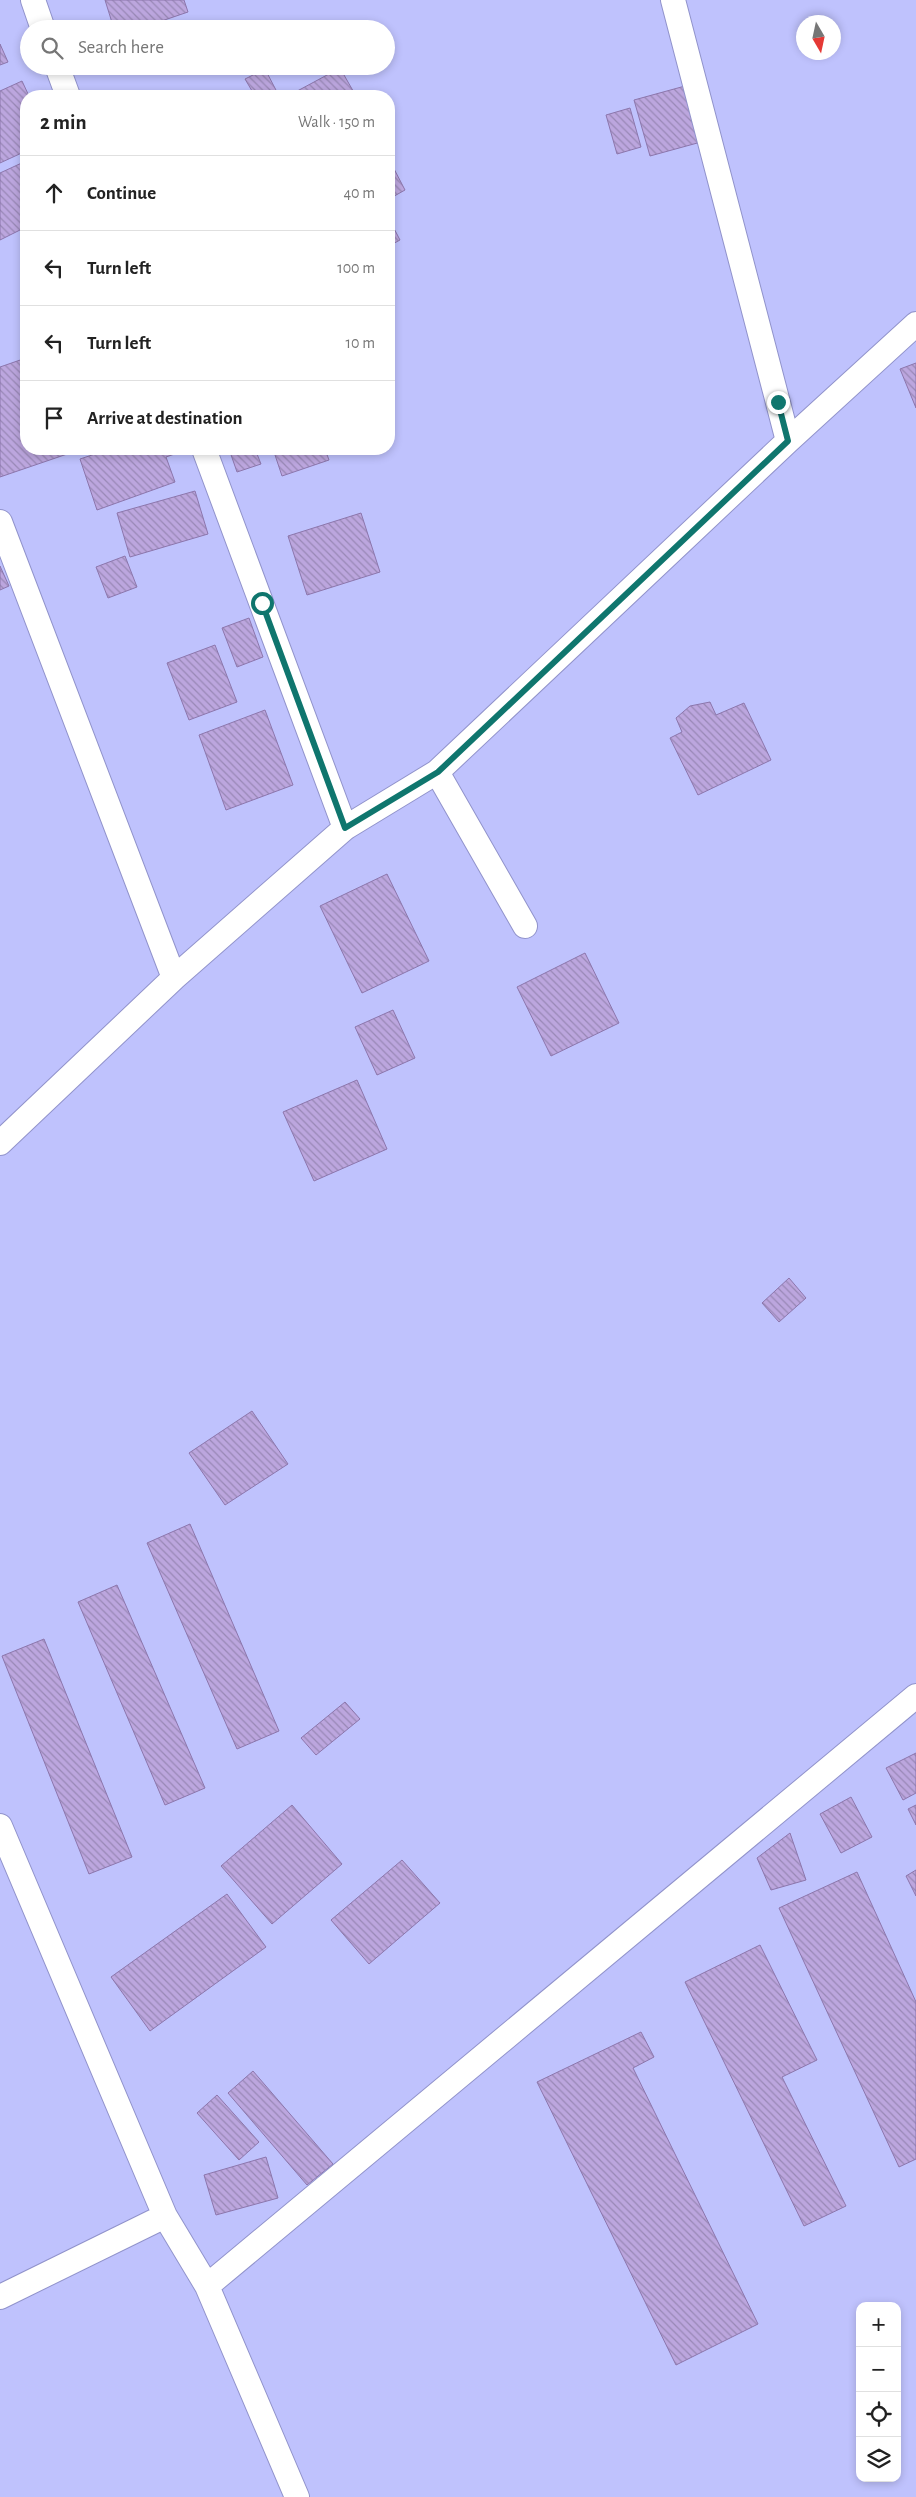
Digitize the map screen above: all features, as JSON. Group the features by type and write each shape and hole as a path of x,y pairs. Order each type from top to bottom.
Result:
{"lane":[{"path":"33,0 40,20"},
{"path":"673,0 788,441"},
{"path":"60,75 66,90"},
{"path":"0,1143 174,978 345,828 438,772 788,441 916,324"},
{"path":"206,455 345,828"},
{"path":"3,534 174,978"},
{"path":"438,772 525,926"},
{"path":"207,2286 916,1696"},
{"path":"0,1826 165,2216 207,2286 293,2496"},
{"path":"0,2297 165,2216"}],"building":[{"path":"105,0 184,0 188,12 164,20 111,20"},
{"path":"0,44 8,62 0,65"},
{"path":"253,75 268,75 276,90 251,90 245,79"},
{"path":"327,75 344,75 353,90 299,90"},
{"path":"22,81 26,90 20,90 20,154 0,163 0,91"},
{"path":"685,86 701,142 650,156 634,100"},
{"path":"630,108 641,147 617,154 606,115"},
{"path":"20,164 20,230 0,240 0,173"},
{"path":"395,171 405,190 395,196"},
{"path":"395,230 400,240 395,243"},
{"path":"20,360 20,455 64,455 0,477 0,367"},
{"path":"916,363 916,408 900,369"},
{"path":"92,455 172,455 166,457 175,482 97,510 80,459"},
{"path":"231,455 257,455 261,464 237,472"},
{"path":"275,455 327,455 329,460 282,476"},
{"path":"195,491 208,534 130,557 117,513"},
{"path":"361,513 380,572 307,595 288,536"},
{"path":"125,556 137,587 108,598 96,567"},
{"path":"0,566 9,586 0,590"},
{"path":"249,618 263,657 237,667 222,628"},
{"path":"215,645 237,702 189,720 167,663"},
{"path":"710,702 716,715 744,703 771,760 698,795 670,738 682,732 676,718 690,706"},
{"path":"265,710 293,785 226,810 199,735"},
{"path":"387,874 429,961 362,993 320,906"},
{"path":"585,953 619,1023 551,1056 517,987"},
{"path":"393,1010 415,1058 377,1075 355,1027"},
{"path":"357,1080 387,1149 314,1181 283,1112"},
{"path":"789,1278 806,1298 779,1322 762,1303"},
{"path":"252,1411 288,1464 225,1505 189,1453"},
{"path":"190,1524 279,1731 237,1749 147,1543"},
{"path":"117,1585 205,1788 165,1805 78,1602"},
{"path":"44,1639 132,1857 89,1874 2,1656"},
{"path":"345,1702 360,1719 316,1755 301,1738"},
{"path":"916,1753 916,1793 903,1800 886,1768"},
{"path":"851,1797 872,1837 841,1853 820,1814"},
{"path":"292,1805 342,1864 272,1924 221,1866"},
{"path":"916,1805 916,1825 908,1809"},
{"path":"790,1833 806,1880 771,1890 757,1858"},
{"path":"402,1860 440,1903 369,1964 331,1920"},
{"path":"916,1870 916,1896 906,1876"},
{"path":"857,1872 916,2002 916,2159 899,2167 779,1908"},
{"path":"227,1894 266,1947 150,2031 111,1977"},
{"path":"760,1945 817,2060 782,2077 846,2206 804,2226 685,1982"},
{"path":"641,2032 654,2057 633,2068 758,2324 676,2365 537,2082"},
{"path":"253,2071 333,2164 307,2185 228,2093"},
{"path":"217,2095 259,2142 239,2160 197,2113"},
{"path":"266,2157 278,2198 216,2215 204,2175"}],"route":[{"path":"262,603 345,828 438,772 788,441 778,402"}]}
